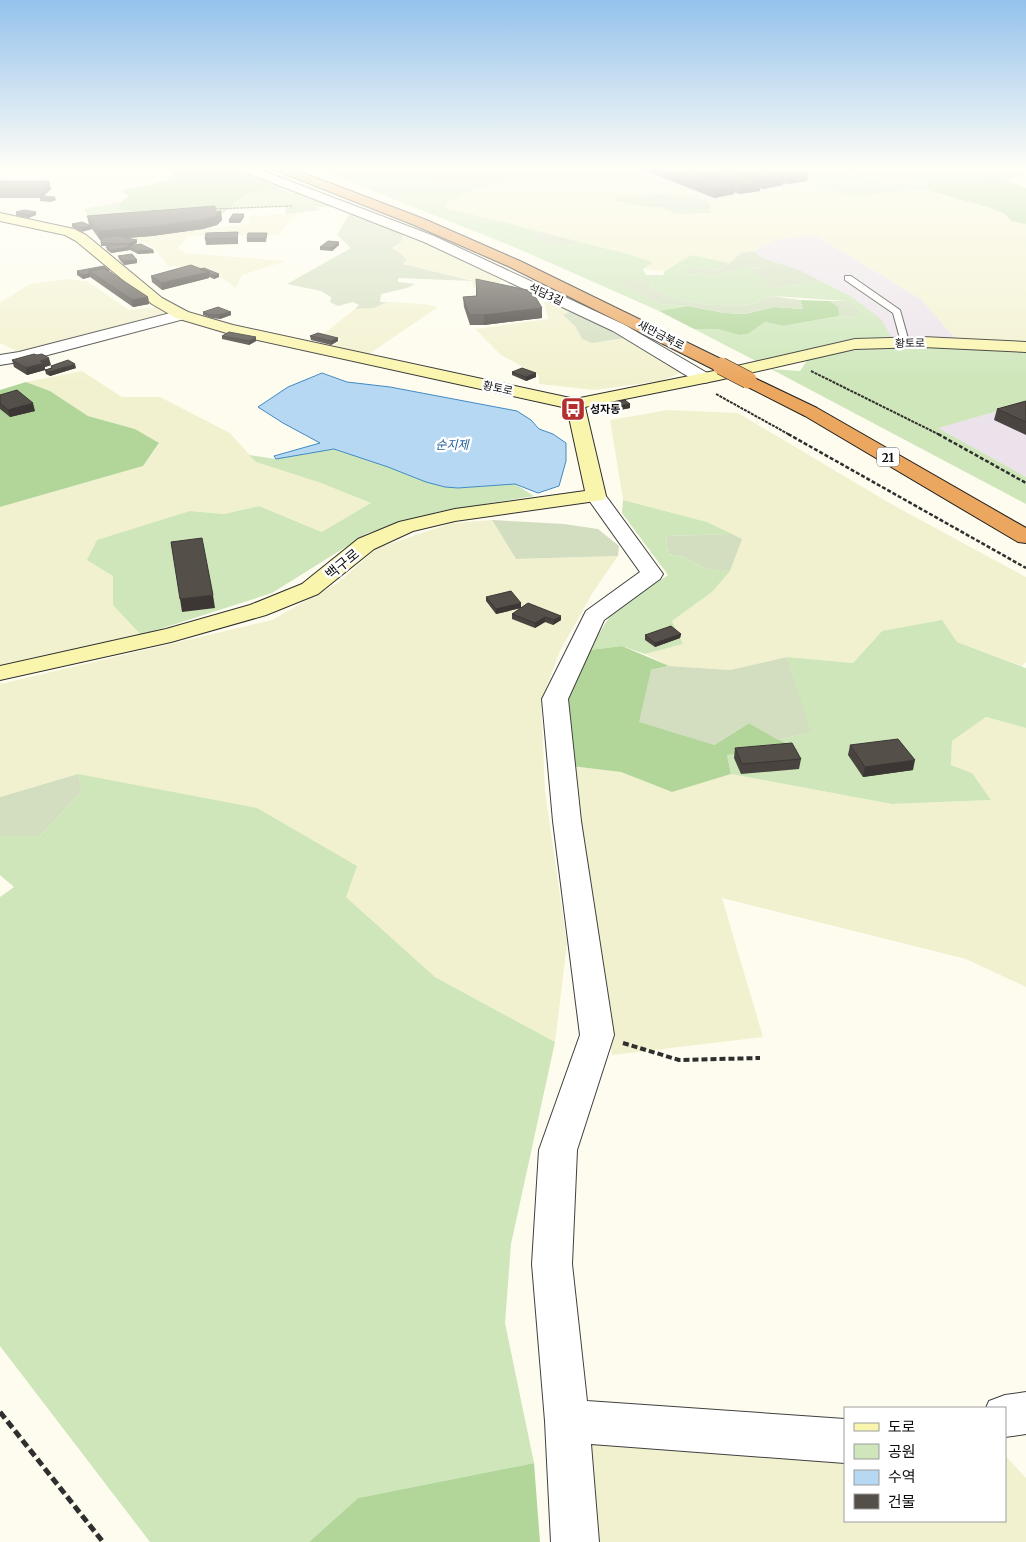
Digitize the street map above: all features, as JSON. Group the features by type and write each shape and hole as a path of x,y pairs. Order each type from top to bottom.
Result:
{"highway":[{"name":"새만금북로","path":"457,239 515,264 721,366 756,377 1026,519"},
{"path":"482,239 623,302"},
{"name":"새만금북로","path":"656,318 739,361 756,377 811,412 1026,537"}],"main road":[{"name":"황토로","path":"82,239 157,301 182,315 230,329 575,404 697,380 856,344 905,342 1026,347"},
{"path":"575,404 596,496"},
{"name":"백구로","path":"0,673 171,635 258,610 310,589 366,544 406,526 455,515 596,496"}],"street":[{"name":"석담3길","path":"429,239 619,328 697,380"},
{"path":"0,360 19,358 182,315"},
{"path":"0,347 19,358"},
{"path":"574,1542 567,1421 552,1264 558,1150 596,1035 567,821 555,699 594,616 652,574 596,496"},
{"path":"1006,1416 1026,1413"},
{"path":"567,1421 844,1440"}],"lane":[{"path":"848,278 897,312 905,342"}],"path":[{"path":"786,359 914,421 1026,483"},
{"path":"697,380 760,418 1026,568"},
{"path":"596,1035 679,1060 760,1058"},
{"path":"0,1412 102,1542"}],"shaded area":[{"path":"776,239 822,239 921,299 957,340 893,340 849,295 800,270 762,258 753,251"},
{"path":"1026,403 1026,477 937,428"}],"green space":[{"path":"135,239 186,239 178,248 185,253 286,261 242,275 236,288 222,278 202,268 168,266 153,247"},
{"path":"341,239 403,239 392,248 407,259 403,264 473,281 398,278 398,282 415,284 407,288 381,294 380,302 387,302 374,308 355,309 359,305 353,302 338,306 330,302 331,297 321,291 287,284 351,248"},
{"path":"421,239 503,278 493,290 473,287 472,280 402,264 392,248 403,240"},
{"path":"493,239 538,239 536,242 573,245 580,242 653,262 643,269 646,275 663,275 665,271 691,255 730,263 717,271 694,267 682,273 693,275 700,273 711,276 752,267 764,269 752,272 775,288 821,281 849,295 881,319 893,340 756,361 694,329 717,329 739,335 748,334 765,322 783,326 839,316 856,317 847,301 772,296 757,303 736,306 703,304 671,298 650,288 652,281 620,283 660,304 688,306 659,311"},
{"path":"538,239 569,239 580,242 573,245 536,242"},
{"path":"568,239 776,239 753,251 741,253 730,263 691,255 665,271 643,269 652,262"},
{"path":"822,239 1026,239 1026,342 957,340 921,299"},
{"path":"753,251 762,258 800,270 821,281 775,288 751,272 762,268 752,267 711,276 700,273 693,275 681,273 694,267 717,271 741,253"},
{"path":"69,279 88,282 129,310 156,307 168,315 23,354 0,343 0,303 30,284"},
{"path":"632,279 652,281 650,288 671,298 703,304 736,306 757,303 772,296 800,300 803,309 775,307 745,314 660,304 619,283"},
{"path":"543,298 573,310 563,315 575,326 582,339 592,343 625,338 683,372 660,381 595,390 539,384 539,376 501,355 475,329 548,319"},
{"path":"800,300 830,301 839,307 839,316 783,326 765,322 748,334 739,335 717,329 694,329 659,311 688,306 725,313 745,314 775,307 803,309"},
{"path":"830,301 847,301 857,307 859,313 856,317 839,316 838,307"},
{"path":"387,302 423,304 438,307 369,354 333,346 341,339 322,335 355,309 374,308"},
{"path":"573,310 625,338 592,343 582,339 575,326 563,315"},
{"path":"936,347 1026,350 1026,403 938,428 1026,477 1026,504 771,369 800,371 808,359 856,350"},
{"path":"82,371 122,397 160,397 230,433 256,462 321,483 372,503 323,532 259,506 224,514 190,511 113,571 113,605 141,635 0,666 0,507 143,466 159,444 135,429 88,416 50,391 26,382"},
{"path":"26,382 50,391 88,416 135,429 159,443 143,466 0,507 0,390"},
{"path":"668,410 738,413 893,505 1026,577 1026,662 1022,666 957,642 882,631 853,663 787,657 730,670 669,666 645,654 683,644 672,621 712,592 707,522 623,500 610,420"},
{"path":"333,449 426,482 458,488 515,484 534,496 438,512 368,533 272,593 141,635 113,605 113,576 87,560 97,540 190,511 224,514 259,506 322,532 371,503 321,483 256,462 249,455 276,459"},
{"path":"623,500 707,522 732,534 666,536 668,554 684,557 706,569 730,571 712,592 672,621 683,644 645,654 622,646 589,650 611,614 668,575 622,513"},
{"path":"492,520 516,559 618,556 593,592 560,651 541,701 545,791 567,944 555,1042 435,977 346,897 78,774 0,797 0,684 272,620 339,582 377,548 452,523"},
{"path":"492,520 564,524 598,529 619,546 618,556 516,559"},
{"path":"732,534 742,539 730,571 706,569 684,557 668,554 666,536"},
{"path":"942,620 957,642 1026,668 1026,728 986,717 952,741 951,765 972,773 991,800 892,804 731,774 727,755 797,750 778,740 810,732 787,657 853,663 882,631"},
{"path":"622,646 669,666 651,670 714,745 749,723 798,750 727,755 731,774 672,792 621,772 571,766 564,708 571,683 589,650"},
{"path":"787,657 811,732 778,740 749,723 714,745 639,722 651,670 669,666 730,670"},
{"path":"986,717 1026,728 1026,987 966,959 722,898 763,1037 612,1055 571,766 621,772 672,792 731,774 892,804 990,800 972,773 951,765 952,741"},
{"path":"78,774 257,808 357,866 346,897 435,977 555,1042 511,1244 505,1323 534,1463 358,1498 309,1542 150,1542 0,1346 0,897 14,887 0,875 0,839 4,836 40,836 82,791"},
{"path":"78,774 82,791 40,836 4,836 0,839 0,797"},
{"path":"585,1444 844,1447 844,1522 1006,1522 1006,1456 1026,1478 1026,1542 591,1542"},
{"path":"534,1463 540,1542 309,1542 358,1498"}],"water":[{"name":"순지제","path":"322,373 347,382 390,387 517,411 531,420 539,429 553,434 566,443 566,461 559,486 538,493 515,484 458,488 445,487 334,449 276,459 274,456 320,443 258,407 288,387"}],"building":[{"path":"101,239 137,240 128,244 101,243"},
{"path":"328,241 339,242 331,248 320,247"},
{"path":"125,244 129,247 111,250 106,247"},
{"path":"141,244 153,250 137,251 128,246"},
{"path":"132,254 137,260 123,261 118,256"},
{"path":"191,265 209,272 161,283 151,276"},
{"path":"104,266 108,271 104,268 89,271 89,274 82,275 77,271"},
{"path":"104,268 148,297 132,300 89,271"},
{"path":"204,268 219,274 209,274 209,272 200,269"},
{"path":"476,279 532,291 542,308 469,315 463,297 477,296"},
{"path":"218,307 231,312 211,315 203,312"},
{"path":"229,332 256,337 249,341 222,336"},
{"path":"318,333 338,338 331,341 310,336"},
{"path":"34,354 42,354 49,358 40,361 44,363 26,368 12,360"},
{"path":"68,360 75,364 49,372 45,370 52,368 51,366"},
{"path":"522,368 536,373 526,377 512,372"},
{"path":"17,390 33,403 8,410 0,403 0,395"},
{"path":"625,400 630,404 615,407 610,403"},
{"path":"1026,401 1026,422 997,409"},
{"path":"202,538 213,595 180,599 171,542"},
{"path":"511,591 521,603 496,609 486,597"},
{"path":"528,603 561,616 554,620 545,617 535,623 512,614"},
{"path":"671,626 681,634 655,643 645,635"},
{"path":"898,739 915,760 865,767 850,745"},
{"path":"792,743 801,759 742,764 735,748"}],"place":[{"name":"성자동","path":"573,409"}]}
